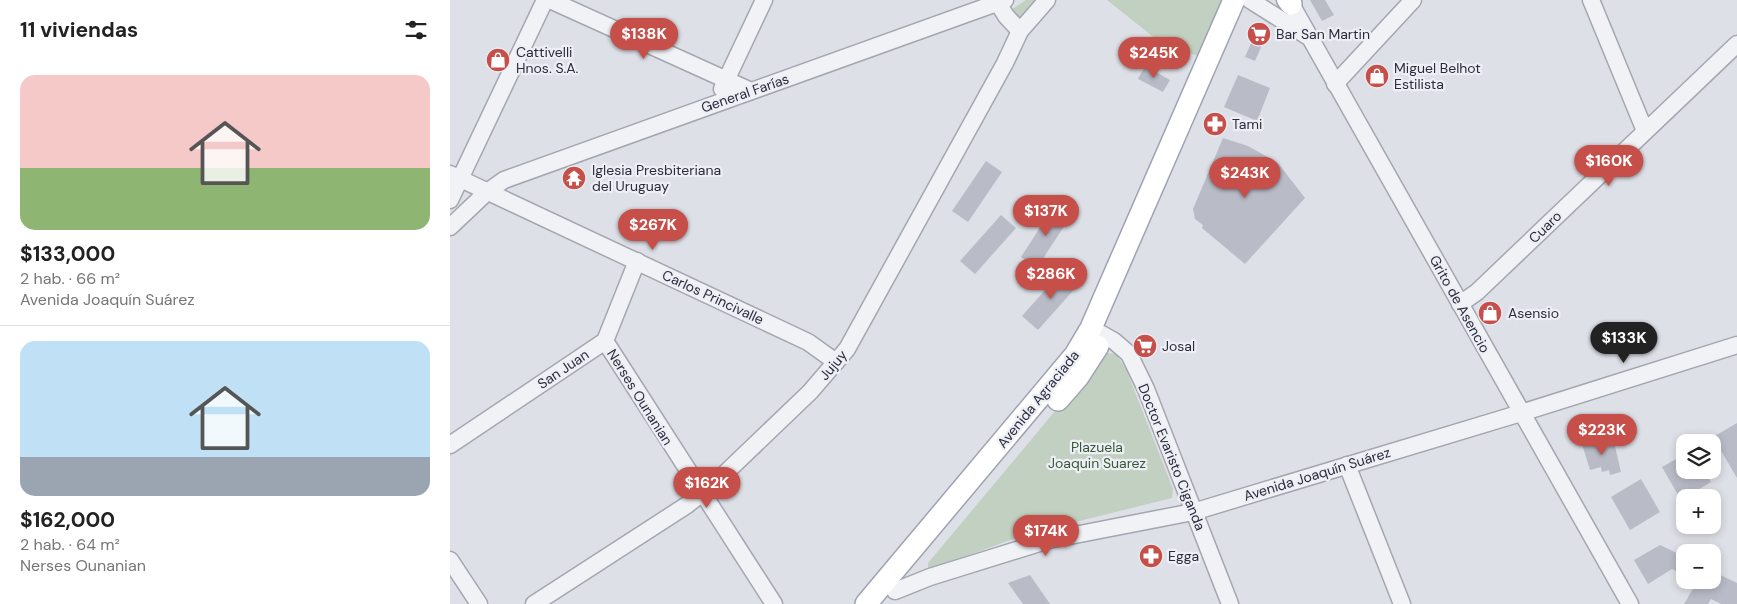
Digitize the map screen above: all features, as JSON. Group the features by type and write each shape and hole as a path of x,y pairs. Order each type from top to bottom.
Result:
{"main road":[{"name":"Avenida Agraciada","path":"890,598 1078,377 1234,0"},
{"name":"Avenida Agraciada","path":"866,604 1097,332 1192,134 1249,0"}],"street":[{"path":"450,200 455,177 545,0"},
{"path":"550,0 751,91"},
{"path":"715,104 764,0"},
{"name":"Jujuy","path":"534,604 701,494 810,392 836,362 852,339 1005,64 1020,31 1047,0"},
{"path":"1249,0 1309,38"},
{"path":"1335,84 1413,0"},
{"path":"1591,0 1645,131"},
{"path":"1000,1 1006,16 1020,31"},
{"name":"General Farías","path":"450,227 487,192 504,180 1000,1"},
{"name":"Grito de Asencio","path":"1288,1 1630,604"},
{"name":"Cuaro","path":"1460,304 1477,292 1737,44"},
{"name":"Carlos Princivalle","path":"455,177 808,342 836,362"},
{"path":"605,341 637,261"},
{"name":"Doctor Evaristo Ciganda","path":"1097,332 1121,345 1129,354 1146,389 1230,604"},
{"name":"San Juan","path":"450,444 605,341"},
{"name":"Nerses Ounanian","path":"605,341 701,494 774,604"},
{"name":"Avenida Joaquín Suárez","path":"890,598 939,574 1049,540 1193,512 1521,413 1737,345"},
{"path":"1347,465 1402,604"},
{"path":"450,560 479,604"}],"green space":[{"path":"1026,0 1037,0 1019,19 1011,10"},
{"path":"1107,0 1224,0 1202,58 1156,39"},
{"name":"Plazuela Joaquin Suarez","path":"1106,353 1116,354 1126,369 1173,489 1172,498 1027,534 930,569 928,568 928,563 1097,361"}],"building":[{"path":"1310,0 1325,0 1334,15 1322,21"},
{"path":"1259,25 1269,29 1255,61 1245,57"},
{"path":"1145,66 1170,80 1163,92 1138,79"},
{"path":"1238,75 1270,88 1257,121 1224,107"},
{"path":"1223,138 1248,146 1278,163 1305,198 1245,264 1202,228 1203,225 1195,219 1193,209"},
{"path":"986,161 1002,172 968,222 952,211"},
{"path":"1054,206 1070,217 1037,268 1021,257"},
{"path":"1001,215 1016,228 975,274 960,261"},
{"path":"1063,270 1079,284 1038,330 1022,316"},
{"path":"1737,423 1737,478 1721,451 1721,434 1718,434"},
{"path":"1613,438 1621,472 1610,475 1609,470 1602,472 1601,467 1590,470 1582,444"},
{"path":"1676,459 1676,479 1709,479 1711,482 1699,489 1676,489 1676,491 1662,467"},
{"path":"1641,479 1660,512 1630,530 1611,497"},
{"path":"1660,545 1676,553 1676,571 1672,569 1648,584 1634,560"},
{"path":"1030,575 1050,604 1023,604 1008,583"},
{"path":"1721,575 1737,583 1737,604 1721,604 1711,599 1708,604 1684,604 1693,589 1721,589"}],"place":[{"name":"Bar San Martin","path":"1259,34"},
{"name":"Cattivelli Hnos. S.A.","path":"498,60"},
{"name":"Miguel Belhot Estilista","path":"1377,76"},
{"name":"Tami","path":"1215,124"},
{"name":"Iglesia Presbiteriana del Uruguay","path":"574,178"},
{"name":"Asensio","path":"1490,313"},
{"name":"Josal","path":"1145,346"},
{"name":"Egga","path":"1151,556"}]}
